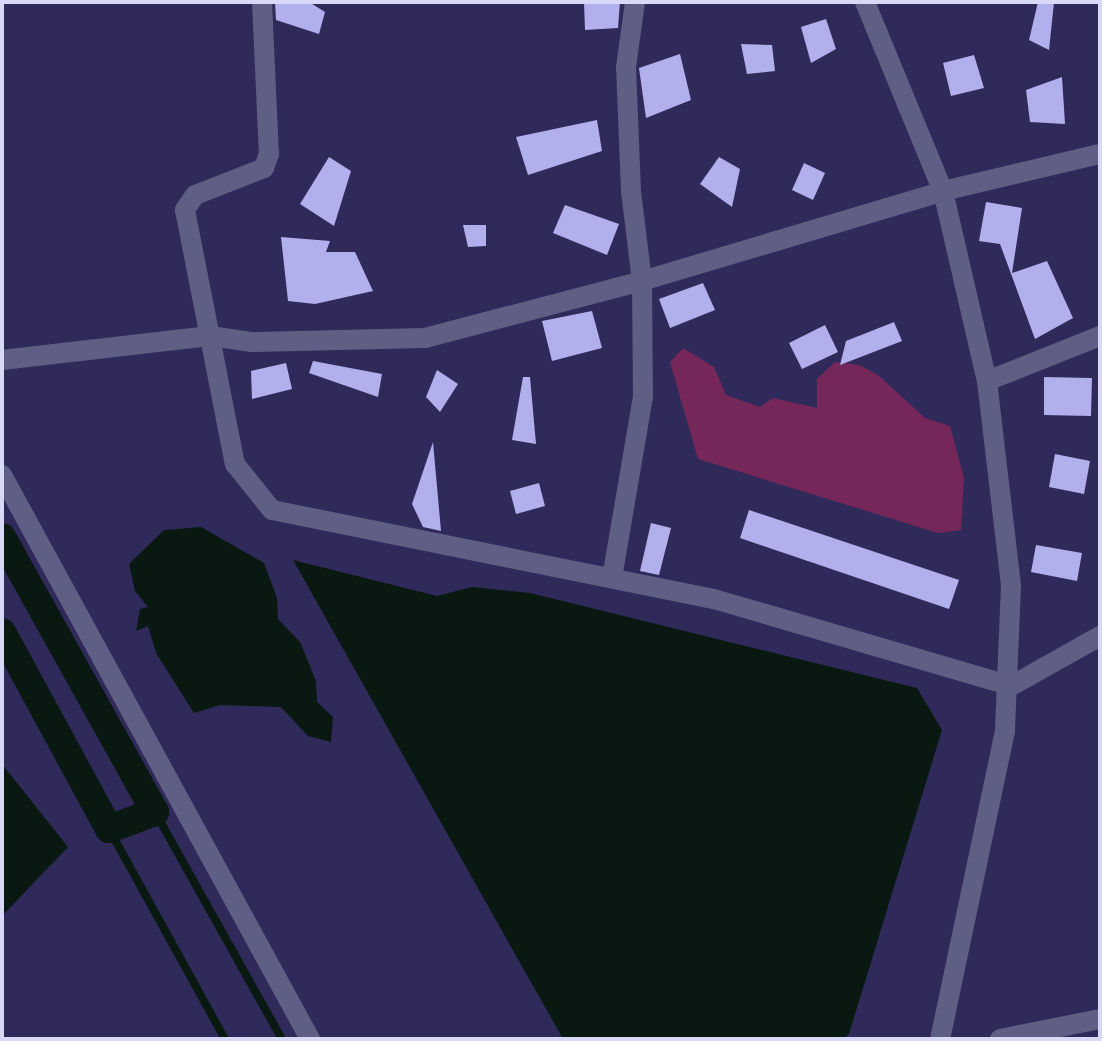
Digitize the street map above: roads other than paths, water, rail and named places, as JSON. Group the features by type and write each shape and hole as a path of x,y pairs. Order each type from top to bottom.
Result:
{"street":[{"path":"262,2 269,154 264,168 195,195 185,210 235,464 272,510 714,599 1011,686 1100,636"},
{"path":"612,578 643,397 642,281 631,191 626,67 635,2"},
{"path":"865,2 943,191 987,381 1011,586 1011,686 940,1039"},
{"path":"2,360 210,336 251,342 406,342 642,281 943,191 1100,154"},
{"path":"987,381 1100,336"},
{"path":"2,475 310,1039"},
{"path":"1000,1039 1100,1019"}],"waterway":[{"path":"2,537 155,812 109,829 2,632"},
{"path":"155,812 282,1039"},
{"path":"109,829 225,1039"}]}
